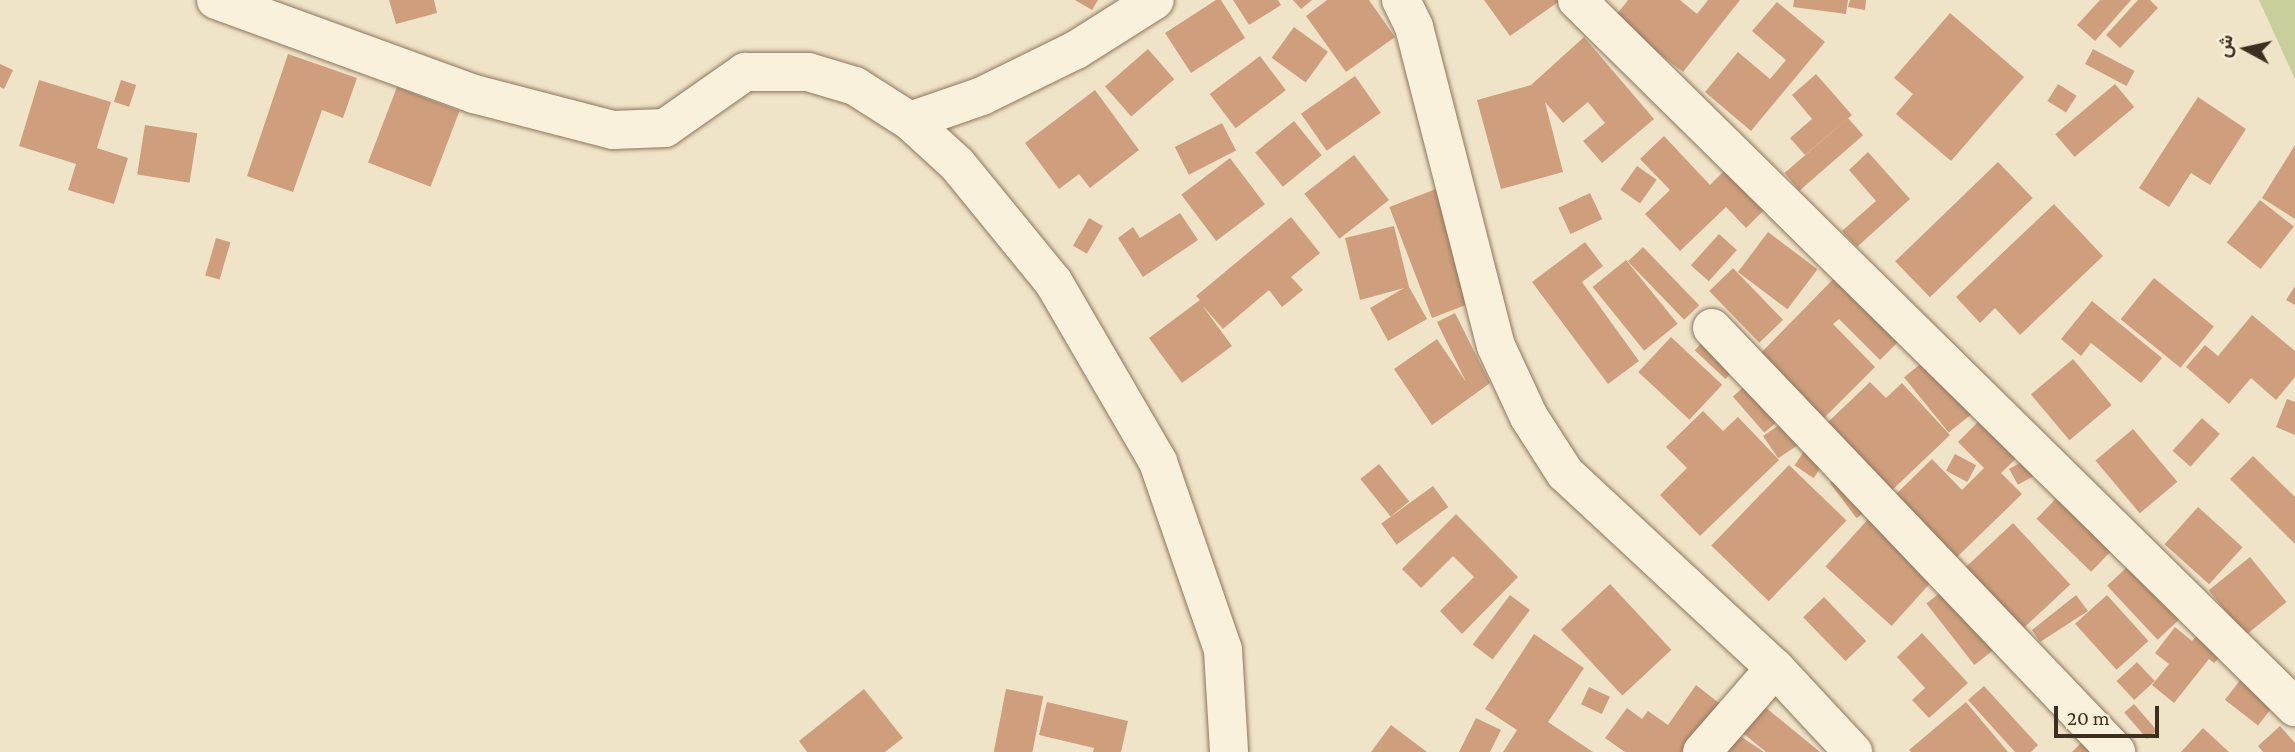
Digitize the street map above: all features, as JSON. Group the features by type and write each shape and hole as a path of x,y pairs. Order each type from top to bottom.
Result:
{"street":[{"path":"216,0 474,94 613,130 665,128 746,72 808,72 855,86 911,121 957,164 1054,283 1158,462 1223,650 1229,752"},
{"path":"911,121 982,96 1076,50 1155,0"},
{"path":"1401,0 1418,38 1496,346 1529,417 1565,473 1775,668 1853,752"},
{"path":"1577,0 2295,707"},
{"path":"1712,328 2116,752"},
{"path":"1702,752 1775,668"}],"green space":[{"path":"2259,0 2295,0 2295,79"}],"building":[{"path":"389,0 434,0 437,13 396,24"},
{"path":"1075,0 1098,0 1092,10"},
{"path":"1216,0 1221,0 1245,38 1191,73 1165,33"},
{"path":"1233,0 1278,0 1281,5 1249,25"},
{"path":"1293,0 1312,0 1301,9"},
{"path":"1327,0 1369,0 1395,37 1346,72 1306,16"},
{"path":"1484,0 1561,0 1510,36"},
{"path":"1628,0 1680,0 1697,14 1708,0 1740,0 1683,72 1614,18"},
{"path":"1794,0 1848,0 1846,14 1793,7"},
{"path":"1850,0 1866,0 1865,10 1848,7"},
{"path":"2100,0 2131,0 2095,41 2077,25"},
{"path":"2138,0 2150,0 2158,8 2120,48 2106,35"},
{"path":"1777,2 1825,42 1751,131 1705,92 1738,52 1770,79 1786,60 1752,31"},
{"path":"1950,13 2024,77 1951,161 1896,114 1913,94 1894,78"},
{"path":"1294,27 1328,52 1306,82 1272,58"},
{"path":"1584,37 1654,119 1602,163 1583,141 1605,123 1588,102 1563,123 1545,102 1563,172 1501,189 1477,100 1531,85"},
{"path":"1148,49 1174,79 1131,117 1105,86"},
{"path":"2093,49 2134,71 2127,86 2085,64"},
{"path":"288,54 357,78 343,118 322,110 293,192 247,176"},
{"path":"1260,56 1286,90 1236,128 1210,94"},
{"path":"0,64 13,70 4,89 0,87"},
{"path":"1816,74 1852,115 1805,155 1790,138 1812,119 1792,95"},
{"path":"1355,76 1381,113 1327,151 1301,114"},
{"path":"39,80 111,102 97,148 128,158 114,204 68,190 76,164 19,146"},
{"path":"121,80 136,85 129,107 114,102"},
{"path":"2058,84 2077,96 2066,113 2047,101"},
{"path":"2115,84 2134,107 2075,157 2055,134"},
{"path":"397,87 460,111 431,187 368,163"},
{"path":"1095,90 1139,150 1090,188 1079,174 1059,189 1025,143"},
{"path":"2198,97 2246,129 2210,185 2191,173 2169,207 2139,188"},
{"path":"1848,118 1863,135 1800,190 1785,173"},
{"path":"1294,121 1322,155 1283,187 1255,152"},
{"path":"1222,123 1236,151 1189,175 1175,147"},
{"path":"145,125 197,133 190,183 137,174"},
{"path":"1664,136 1710,185 1740,155 1779,195 1746,228 1726,207 1680,251 1645,214 1670,190 1640,159"},
{"path":"2295,145 2295,219 2262,198"},
{"path":"1868,152 1910,199 1857,247 1842,231 1876,201 1849,170"},
{"path":"1354,155 1389,200 1339,239 1304,194"},
{"path":"1230,158 1265,204 1216,241 1181,195"},
{"path":"1998,162 2033,198 1930,297 1895,261"},
{"path":"1637,166 1657,180 1640,204 1620,190"},
{"path":"1436,189 1479,300 1432,318 1389,207"},
{"path":"1590,193 1602,219 1571,234 1558,208"},
{"path":"2260,200 2294,226 2261,269 2227,243"},
{"path":"2054,204 2103,256 2020,335 1995,308 1980,323 1956,297"},
{"path":"1180,213 1198,240 1143,277 1118,238 1133,227 1140,238"},
{"path":"1291,217 1320,253 1291,277 1303,290 1282,307 1269,290 1223,329 1202,305 1232,346 1182,383 1149,338 1200,300 1196,296"},
{"path":"1089,218 1103,226 1087,254 1073,246"},
{"path":"1394,226 1409,287 1427,319 1388,341 1370,308 1404,288 1360,300 1345,238"},
{"path":"1768,232 1818,269 1787,309 1738,272"},
{"path":"1719,234 1737,250 1709,281 1691,265"},
{"path":"216,238 230,242 220,280 205,275"},
{"path":"1585,242 1603,266 1582,282 1639,361 1608,384 1532,282"},
{"path":"1643,247 1699,305 1684,320 1628,262"},
{"path":"1626,260 1678,324 1644,351 1593,287"},
{"path":"1847,265 1909,331 1880,360 1839,319 1833,324 1875,367 1821,421 1758,356"},
{"path":"1733,268 1783,320 1759,343 1709,291"},
{"path":"2154,278 2214,326 2180,368 2121,319"},
{"path":"2295,286 2295,305 2286,300"},
{"path":"2092,301 2162,358 2141,383 2091,343 2081,356 2061,339"},
{"path":"1455,313 1490,383 1432,425 1394,369 1437,339 1466,382 1437,322"},
{"path":"2252,315 2295,351 2295,377 2276,400 2251,378 2229,404 2186,367 2205,345 2218,356"},
{"path":"1709,335 1740,364 1725,379 1695,350"},
{"path":"1671,337 1722,385 1689,420 1638,372"},
{"path":"1939,349 1984,404 1949,432 1904,377"},
{"path":"2073,359 2112,405 2069,440 2031,394"},
{"path":"1760,373 1791,409 1764,433 1733,397"},
{"path":"1870,382 1886,398 1902,383 1950,435 1889,493 1825,425"},
{"path":"2287,399 2295,402 2295,435 2276,427"},
{"path":"1990,410 2027,448 2001,473 2022,494 1954,560 1893,497 1932,459 1962,490 1984,468 1958,442"},
{"path":"1703,411 1723,431 1738,417 1779,460 1700,536 1660,495 1687,468 1666,447"},
{"path":"1797,413 1812,435 1778,458 1763,436"},
{"path":"2202,418 2220,434 2190,467 2173,451"},
{"path":"2133,429 2177,482 2140,513 2095,460"},
{"path":"1813,438 1832,451 1814,478 1795,465"},
{"path":"1955,454 1976,465 1967,482 1946,471"},
{"path":"2253,456 2295,497 2295,544 2230,479"},
{"path":"2031,457 2040,473 2018,485 2009,469"},
{"path":"1379,464 1409,501 1391,516 1360,479"},
{"path":"1789,465 1847,521 1769,601 1711,546"},
{"path":"1850,468 1876,503 1857,518 1830,483"},
{"path":"2074,480 2129,533 2091,572 2036,519"},
{"path":"1433,486 1448,507 1397,545 1381,524"},
{"path":"1879,507 1945,567 1892,626 1825,566"},
{"path":"2198,507 2243,547 2209,584 2165,544"},
{"path":"1456,514 1518,577 1462,634 1440,611 1474,577 1453,556 1421,588 1402,569"},
{"path":"2013,523 2070,584 2021,630 1964,569"},
{"path":"2140,555 2190,609 2158,640 2107,586"},
{"path":"2250,557 2287,602 2245,635 2209,590"},
{"path":"1610,584 1671,650 1622,696 1561,630"},
{"path":"1950,585 1998,646 1974,665 1926,603"},
{"path":"1510,595 1530,610 1493,660 1473,645"},
{"path":"2076,595 2088,611 2040,642 2032,630"},
{"path":"2107,595 2148,641 2117,670 2075,624"},
{"path":"1824,597 1866,641 1846,661 1803,617"},
{"path":"2207,624 2231,645 2214,663 2209,659 2174,703 2152,685 2169,664 2155,653 2175,627 2192,641"},
{"path":"1922,633 1968,683 1929,718 1912,700 1925,688 1897,657"},
{"path":"1534,634 1584,668 1548,722 1593,752 1503,752 1517,730 1485,709"},
{"path":"2137,662 2155,681 2134,700 2117,681"},
{"path":"2252,665 2285,691 2258,726 2225,700"},
{"path":"1696,685 1719,703 1685,752 1625,752 1605,738 1627,708 1642,719 1648,711 1668,725"},
{"path":"1984,686 2038,745 2031,752 2015,752 1968,700"},
{"path":"1589,687 1610,697 1602,714 1581,704"},
{"path":"864,689 903,738 885,752 807,752 799,741"},
{"path":"1006,689 1043,696 1032,752 994,752"},
{"path":"1753,697 1820,752 1766,752 1732,724"},
{"path":"1047,702 1128,721 1121,752 1093,752 1094,748 1039,735"},
{"path":"1966,702 2008,752 1909,750"},
{"path":"2134,704 2157,730 2147,739 2124,713"},
{"path":"1476,718 1501,730 1490,752 1459,752"},
{"path":"1391,725 1427,752 1371,752"},
{"path":"2280,726 2295,743 2295,752 2263,752 2258,746"},
{"path":"1728,728 1764,752 1712,752"},
{"path":"2203,728 2229,752 2181,752"},
{"path":"2084,740 2095,752 2072,752"}]}
